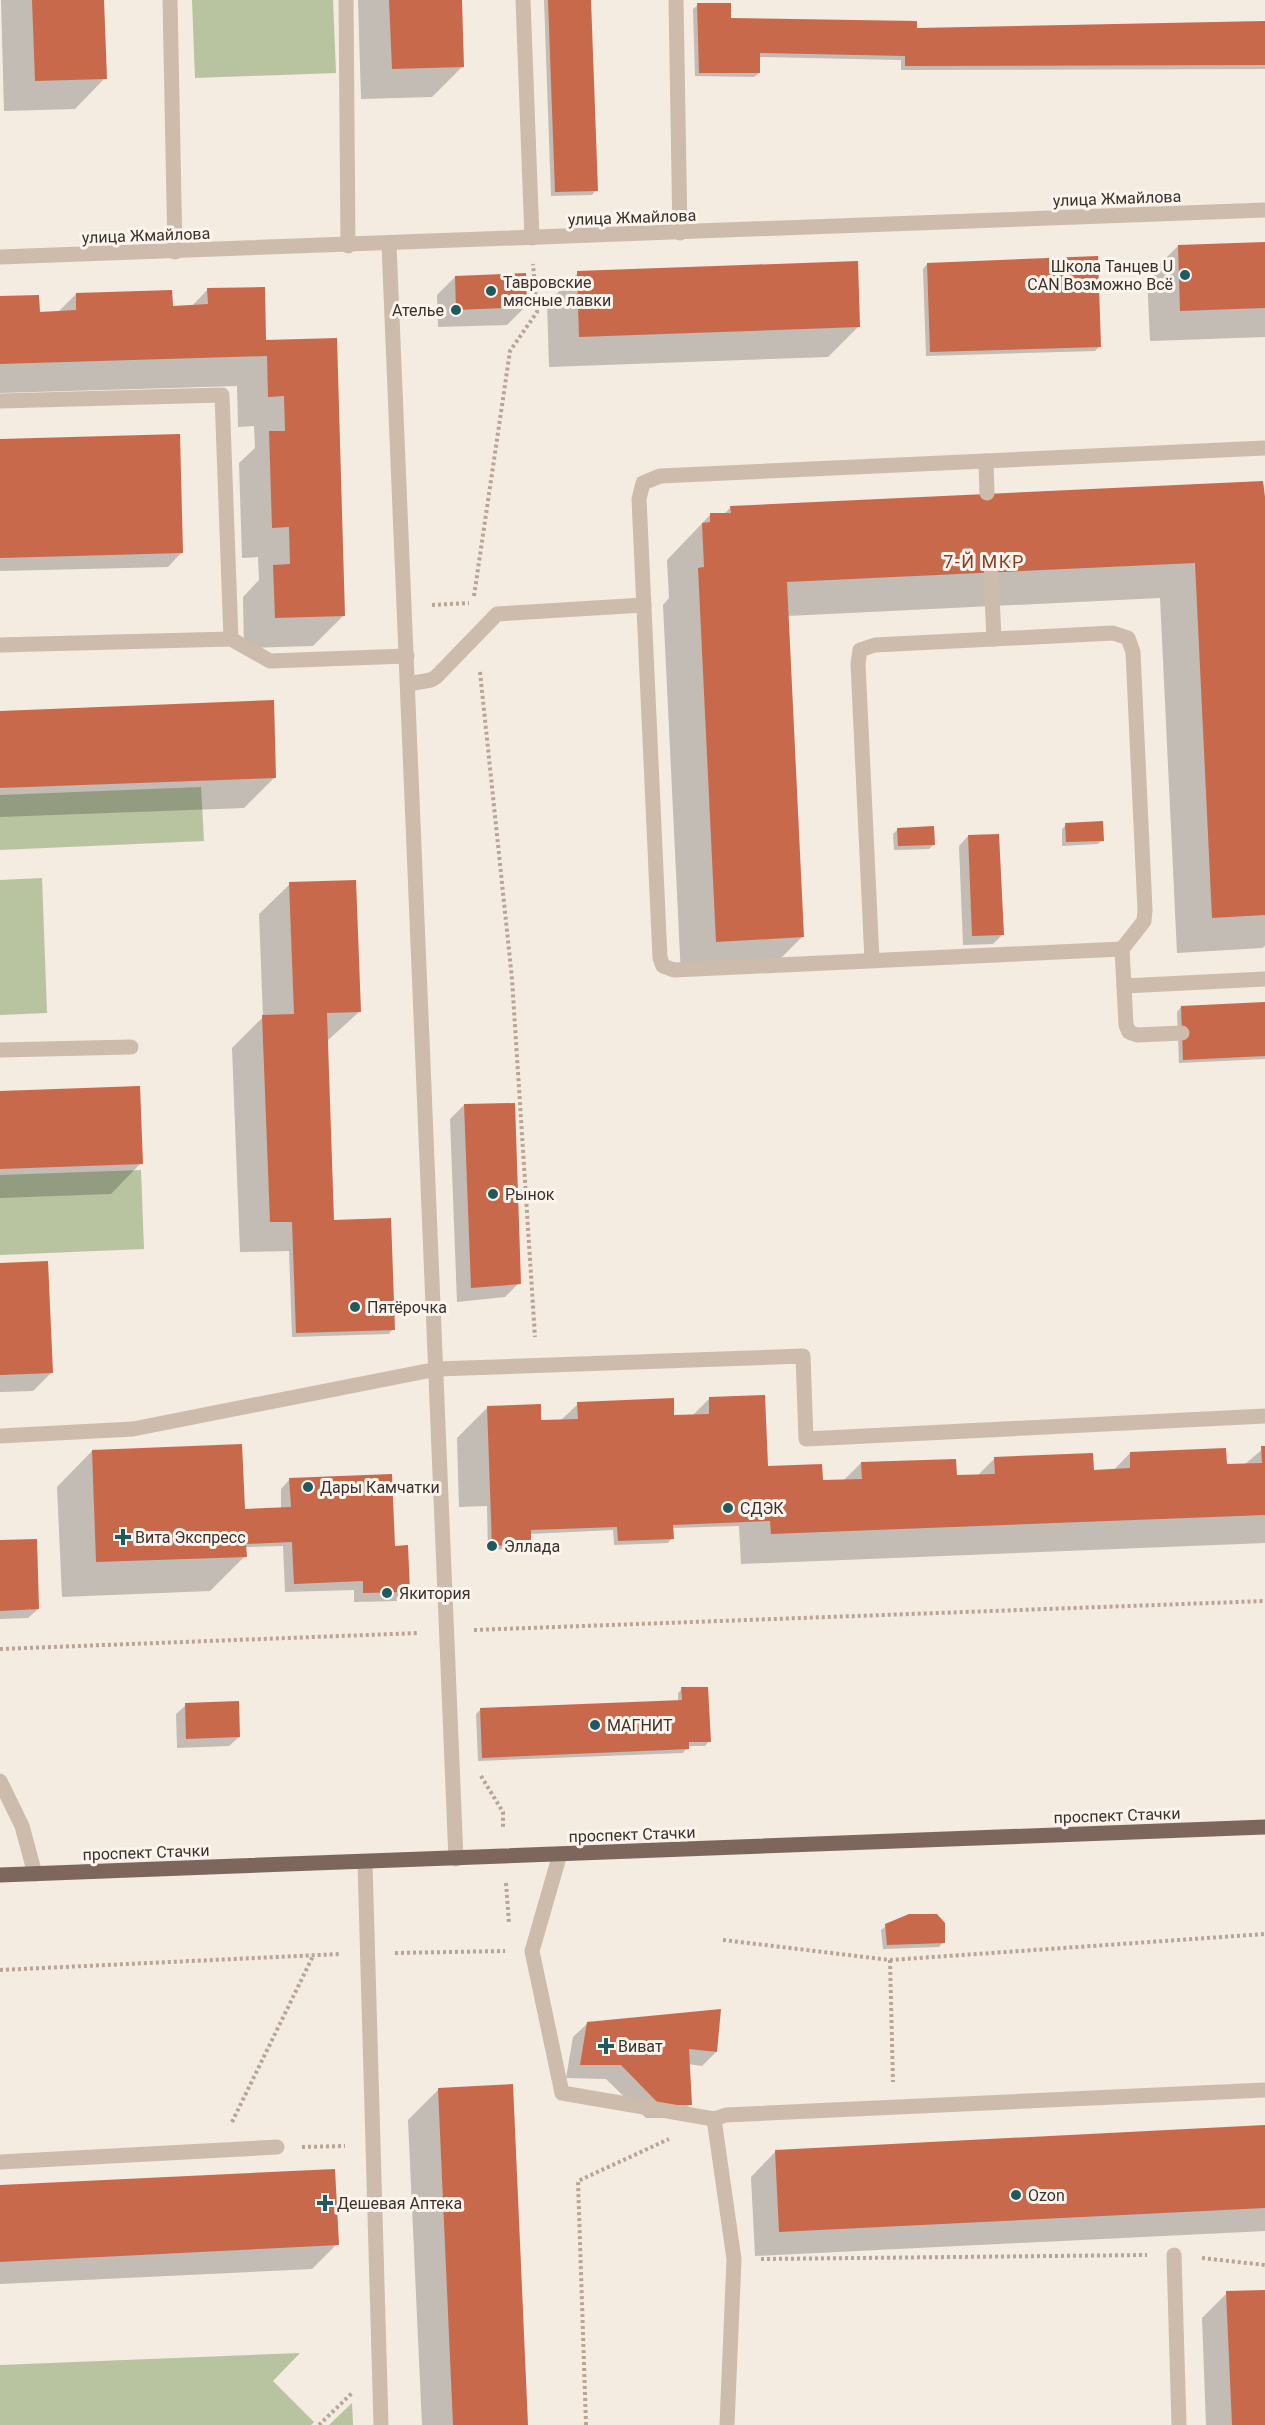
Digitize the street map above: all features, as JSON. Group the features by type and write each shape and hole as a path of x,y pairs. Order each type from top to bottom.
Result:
{"main road":[{"name":"проспект Стачки","path":"0,1875 365,1863 1265,1827"}],"street":[{"path":"170,0 175,252"},
{"path":"346,0 348,246"},
{"path":"523,0 532,238"},
{"path":"676,0 680,233"},
{"name":"улица Жмайлова","path":"0,257 389,245 1265,210"},
{"path":"389,245 456,1859"},
{"path":"0,401 222,395 231,639"},
{"path":"1122,949 674,970 663,966 660,958 639,499 643,483 660,476 1265,448"},
{"path":"986,461 987,493"},
{"path":"991,573 994,639"},
{"path":"408,684 436,677 497,614 644,606"},
{"path":"872,960 858,664 860,650 875,645 1113,633 1128,638 1133,652 1145,910 1144,921 1122,949 1126,1025 1129,1032 1137,1035 1182,1033"},
{"path":"0,645 231,639 270,661 407,656"},
{"path":"1124,986 1265,979"},
{"path":"0,1050 131,1047"},
{"path":"0,1436 133,1429 437,1369 803,1356 806,1439 1265,1416"},
{"path":"0,1781 22,1826 35,1874"},
{"path":"560,1854 532,1951 562,2093 714,2119 726,2115 1265,2090"},
{"path":"365,1863 381,2425"},
{"path":"714,2119 734,2259 727,2425"},
{"path":"0,2162 277,2147"},
{"path":"1174,2255 1179,2425"}],"path":[{"path":"532,238 537,312 510,351 473,603 512,979 537,1365"},
{"path":"405,607 473,603"},
{"path":"0,1649 1265,1601"},
{"path":"474,1630 474,1642"},
{"path":"477,1770 503,1812 509,1928"},
{"path":"723,1940 890,1959 1265,1934"},
{"path":"0,1970 368,1953 532,1951"},
{"path":"219,2150 313,1956"},
{"path":"890,1959 894,2108"},
{"path":"586,2425 578,2181 672,2138"},
{"path":"277,2147 373,2146"},
{"path":"734,2259 1174,2255 1265,2265"},
{"path":"319,2425 379,2366"}],"green space":[{"path":"192,0 333,0 336,73 195,78"},
{"path":"201,787 204,841 0,850 0,795"},
{"path":"42,878 47,1013 0,1015 0,880"},
{"path":"141,1170 144,1249 0,1255 0,1175"},
{"path":"300,2353 273,2381 314,2422 311,2425 0,2425 0,2365"},
{"path":"352,2403 353,2425 329,2425"}],"building":[{"path":"32,0 104,0 107,79 35,81"},
{"path":"389,0 462,0 464,67 392,69"},
{"path":"548,0 591,0 598,191 555,192"},
{"path":"697,3 731,3 731,18 917,21 917,28 1265,21 1265,65 905,66 905,56 760,53 760,73 699,73"},
{"path":"1265,242 1265,308 1180,311 1178,245"},
{"path":"1098,256 1101,347 930,352 927,263"},
{"path":"858,261 860,327 579,337 577,271"},
{"name":"Тавровские мясные лавки","path":"526,273 527,307 456,310 455,276"},
{"path":"265,287 266,340 337,338 345,616 275,618 273,565 290,564 289,527 272,528 269,431 285,431 284,396 268,397 267,356 0,364 0,296 39,295 40,312 76,310 76,293 172,290 173,306 208,304 207,288"},
{"path":"180,434 183,553 0,558 0,439"},
{"path":"1263,481 1265,497 1265,915 1212,918 1195,563 787,582 804,937 716,942 698,568 704,567 702,523 710,522 710,513 731,513 730,506"},
{"path":"274,700 276,778 0,788 0,711"},
{"path":"1103,821 1104,841 1066,842 1065,823"},
{"path":"934,826 935,845 898,846 897,828"},
{"path":"999,834 1004,935 972,936 968,835"},
{"path":"356,880 361,1012 327,1013 334,1220 391,1218 395,1330 296,1333 292,1222 270,1222 262,1015 294,1014 289,882"},
{"path":"1265,1002 1265,1056 1183,1060 1181,1006"},
{"path":"140,1086 143,1164 0,1169 0,1091"},
{"name":"Рынок","path":"515,1103 521,1284 471,1288 464,1104"},
{"path":"48,1261 53,1373 0,1375 0,1263"},
{"path":"765,1395 768,1466 822,1464 823,1480 862,1479 861,1462 956,1459 957,1475 995,1474 994,1457 1093,1453 1094,1470 1130,1468 1130,1452 1226,1448 1227,1464 1262,1463 1261,1446 1265,1446 1265,1515 771,1534 770,1521 673,1525 674,1539 618,1541 617,1527 531,1530 531,1544 492,1546 487,1406 541,1404 541,1420 578,1419 577,1402 674,1398 674,1415 709,1414 709,1397"},
{"path":"242,1444 245,1509 291,1507 289,1478 392,1474 395,1546 408,1545 410,1592 363,1593 363,1581 294,1584 292,1542 246,1544 247,1557 96,1562 92,1450"},
{"path":"37,1539 39,1609 0,1611 0,1540"},
{"name":"МАГНИТ","path":"681,1687 708,1687 711,1742 689,1742 689,1749 482,1758 480,1708 682,1700"},
{"path":"239,1701 240,1737 186,1739 185,1703"},
{"path":"909,1914 937,1914 945,1923 945,1943 887,1945 885,1924"},
{"path":"721,2009 717,2052 689,2049 692,2105 660,2105 621,2065 580,2065 587,2022"},
{"path":"513,2084 528,2425 453,2425 438,2088"},
{"path":"1265,2125 1265,2208 779,2232 775,2150"},
{"path":"335,2169 339,2245 0,2262 0,2185"},
{"path":"1265,2290 1265,2425 1232,2425 1226,2291"}],"place":[{"name":"Школа Танцев U CAN Возможно Всё","path":"1185,275"},
{"name":"Тавровские мясные лавки","path":"491,291"},
{"name":"Ателье","path":"456,310"},
{"name":"Рынок","path":"493,1194"},
{"name":"Пятёрочка","path":"355,1307"},
{"name":"Дары Камчатки","path":"308,1487"},
{"name":"СДЭК","path":"728,1508"},
{"name":"Вита Экспресс","path":"123,1537"},
{"name":"Эллада","path":"492,1546"},
{"name":"Якитория","path":"387,1593"},
{"name":"МАГНИТ","path":"595,1725"},
{"name":"Виват","path":"606,2046"},
{"name":"Ozon","path":"1016,2195"},
{"name":"Дешевая Аптека","path":"325,2203"}],"district":[{"name":"7-Й МКР","path":"984,562"}]}
